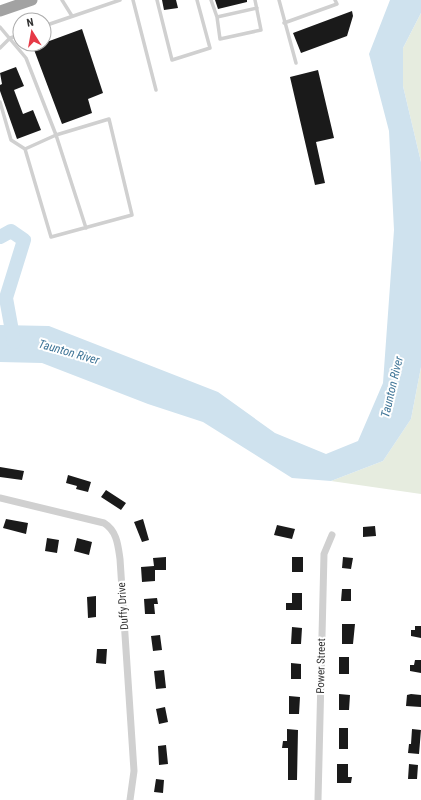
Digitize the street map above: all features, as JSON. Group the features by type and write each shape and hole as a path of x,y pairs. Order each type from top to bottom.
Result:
{"highway":[{"path":"0,12 32,0"}],"street":[{"name":"Duffy Drive","path":"0,498 104,524 112,530 116,538 120,559 134,771 130,800"},
{"name":"Power Street","path":"318,800 324,554 332,535"}],"lane":[{"path":"62,0 72,16"},
{"path":"52,23 120,0"},
{"path":"132,0 156,90"},
{"path":"157,0 172,60 210,48 197,0"},
{"path":"211,0 217,17 220,39 261,30 256,0"},
{"path":"279,0 296,63"},
{"path":"284,23 337,4 335,0"},
{"path":"217,17 257,8"},
{"path":"0,27 26,58 56,135 86,228"},
{"path":"0,48 10,38"},
{"path":"0,102 11,140 25,149 51,237 132,215 109,119 56,135 25,149"}],"shaded area":[{"path":"421,13 421,162 403,86 403,48"},
{"path":"421,367 421,494 331,481 383,461 411,419"}],"water":[{"name":"Taunton River","path":"390,0 421,0 421,13 403,48 403,86 421,162 421,367 411,419 383,461 331,481 292,478 203,422 148,404 42,363 0,362 0,325 49,326 218,392 275,433 326,454 358,441 383,383 394,230 389,131 369,54"}],"building":[{"path":"162,0 176,0 178,8 164,10"},
{"path":"215,0 247,0 247,2 218,9"},
{"path":"352,11 353,16 347,36 301,53 293,33"},
{"path":"82,29 103,93 88,99 92,113 62,124 35,52 52,52 52,40"},
{"path":"16,67 24,86 14,90 23,114 33,110 41,130 17,139 0,91 0,85 2,84 0,73"},
{"path":"318,70 334,138 316,142 325,183 315,185 290,77"},
{"path":"0,467 24,471 22,480 0,477"},
{"path":"68,475 91,482 88,492 76,489 77,486 66,483"},
{"path":"106,490 126,503 121,510 101,497"},
{"path":"6,519 28,523 26,534 3,528"},
{"path":"143,519 149,540 142,542 134,522"},
{"path":"277,525 295,529 292,539 274,535"},
{"path":"375,526 376,536 363,537 363,527"},
{"path":"47,538 59,540 57,553 45,551"},
{"path":"77,538 92,542 89,555 74,551"},
{"path":"166,557 166,570 155,570 155,581 142,582 141,567 154,566 153,558"},
{"path":"292,557 303,557 303,572 292,572"},
{"path":"343,557 353,558 351,569 342,568"},
{"path":"342,589 351,589 351,601 341,601"},
{"path":"292,593 302,593 302,610 286,610 286,603 292,603"},
{"path":"96,596 96,617 88,618 87,597"},
{"path":"157,598 158,604 154,604 155,614 145,614 144,599"},
{"path":"342,624 355,624 353,644 342,644"},
{"path":"415,626 421,626 421,638 411,636 411,630 415,630"},
{"path":"292,627 302,628 301,644 291,644"},
{"path":"160,635 162,650 153,651 151,636"},
{"path":"97,649 107,649 106,664 96,663"},
{"path":"339,657 349,657 349,674 339,674"},
{"path":"415,660 421,660 421,673 410,671 410,665 414,665"},
{"path":"291,663 301,664 301,679 291,679"},
{"path":"164,670 166,688 156,689 154,671"},
{"path":"339,694 350,695 349,710 339,710"},
{"path":"407,695 421,695 421,707 406,706"},
{"path":"289,696 300,697 299,714 289,714"},
{"path":"165,707 168,722 159,724 156,709"},
{"path":"339,728 348,728 348,749 339,749"},
{"path":"287,729 298,730 297,780 288,780 288,748 282,748 283,741 287,741"},
{"path":"412,729 421,730 419,754 408,753 409,744 411,744"},
{"path":"166,745 168,764 159,765 158,746"},
{"path":"337,764 348,764 348,777 352,777 351,783 337,783"},
{"path":"409,764 418,765 417,779 408,779"},
{"path":"156,779 164,780 163,793 154,792"}],"waterway":[{"path":"0,237 11,231 24,240 6,298 14,342"}]}
